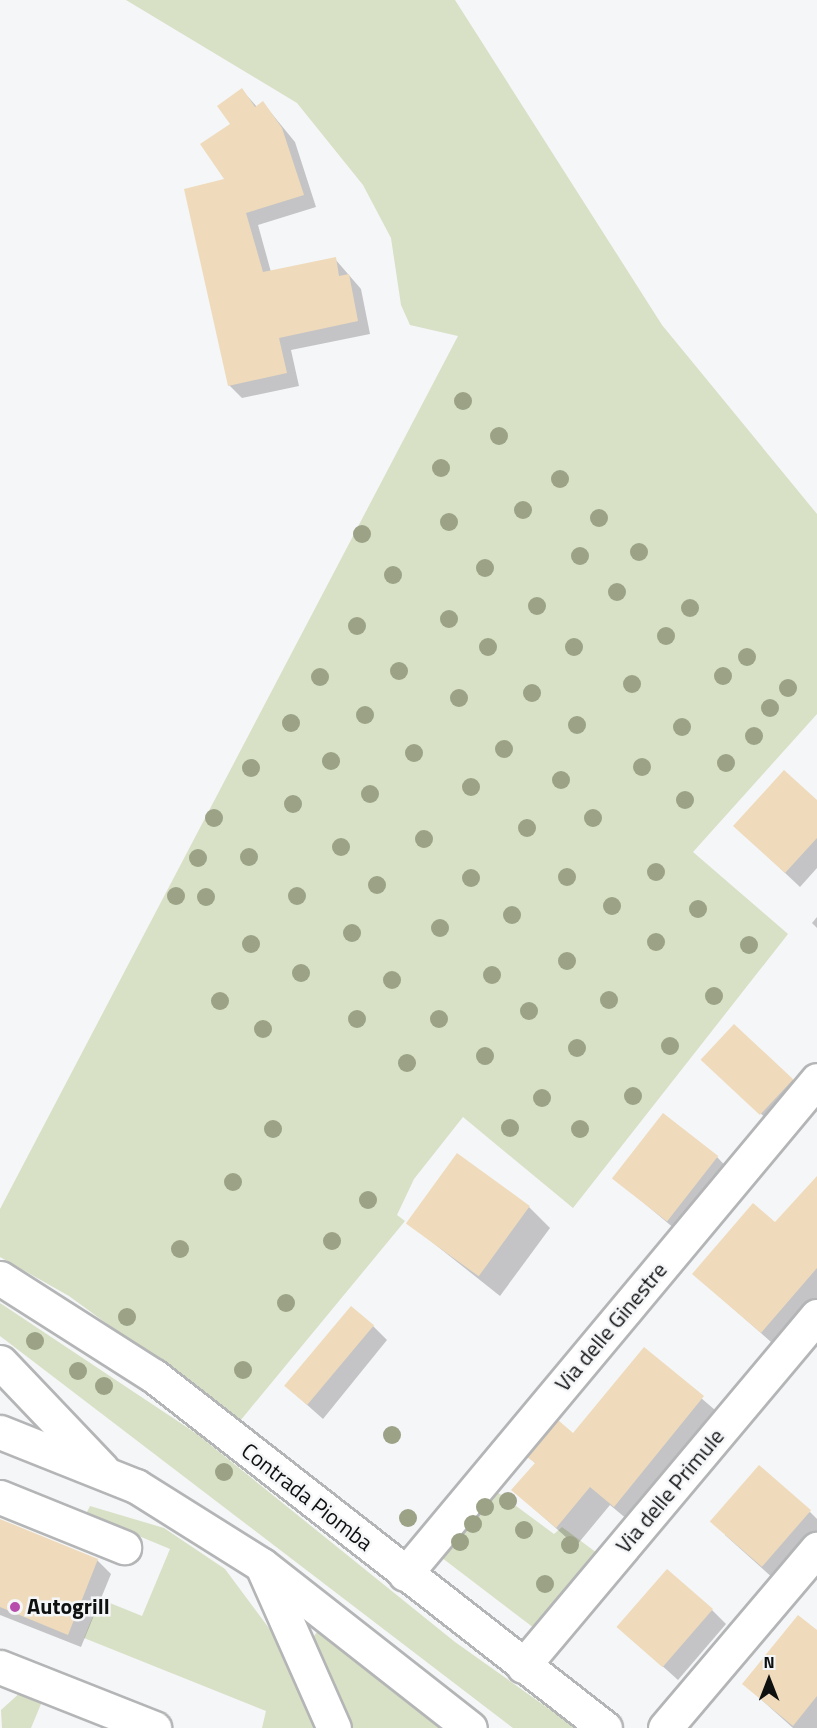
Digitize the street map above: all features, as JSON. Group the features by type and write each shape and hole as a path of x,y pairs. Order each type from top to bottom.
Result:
{"street":[{"name":"Via delle Ginestre","path":"405,1574 817,1080"},
{"name":"Contrada Piomba","path":"0,1278 154,1376 605,1728"},
{"name":"Via delle Primule","path":"523,1666 817,1316"},
{"path":"0,1362 108,1474"},
{"path":"0,1432 136,1486 262,1565 470,1728"},
{"path":"0,1497 124,1547"},
{"path":"665,1728 817,1549"},
{"path":"262,1565 334,1728"},
{"path":"0,1667 154,1728"}],"green space":[{"path":"126,0 455,0 662,325 817,514 817,714 693,852 788,934 573,1208 463,1117 414,1179 397,1215 405,1221 240,1421 69,1296 0,1257 0,1209 458,336 410,325 401,305 391,238 363,185 297,103"},
{"path":"0,1303 197,1434 455,1642 576,1728 513,1728 0,1336"},
{"path":"489,1486 554,1534 562,1527 597,1553 534,1628 433,1551"},
{"path":"90,1506 164,1528 225,1569 277,1639 315,1728 262,1728 266,1711 84,1638 100,1599 142,1616 170,1549 86,1514"},
{"path":"320,1628 446,1728 351,1728 311,1640"},
{"path":"22,1691 46,1692 31,1728 2,1728 1,1710"}],"building":[{"path":"242,88 255,107 263,101 282,128 304,195 246,213 263,272 336,257 339,276 349,274 358,321 279,338 287,373 228,386 184,189 224,179 200,144 230,124 217,106"},
{"path":"784,770 817,800 817,838 785,873 733,826"},
{"path":"734,1024 793,1079 760,1115 701,1060"},
{"path":"663,1113 718,1156 667,1222 612,1178"},
{"path":"457,1153 530,1206 479,1276 406,1223"},
{"path":"817,1176 817,1268 761,1333 692,1274 753,1203 775,1222"},
{"path":"351,1306 374,1325 307,1405 284,1386"},
{"path":"644,1347 704,1396 614,1507 590,1487 556,1528 511,1490 535,1463 527,1457 558,1420 573,1433"},
{"path":"759,1465 811,1510 762,1567 710,1522"},
{"path":"0,1519 98,1559 68,1635 0,1607"},
{"path":"667,1569 713,1609 663,1667 616,1627"},
{"path":"798,1615 817,1630 817,1696 793,1726 742,1684"}],"place":[{"name":"Autogrill","path":"15,1607"}]}
